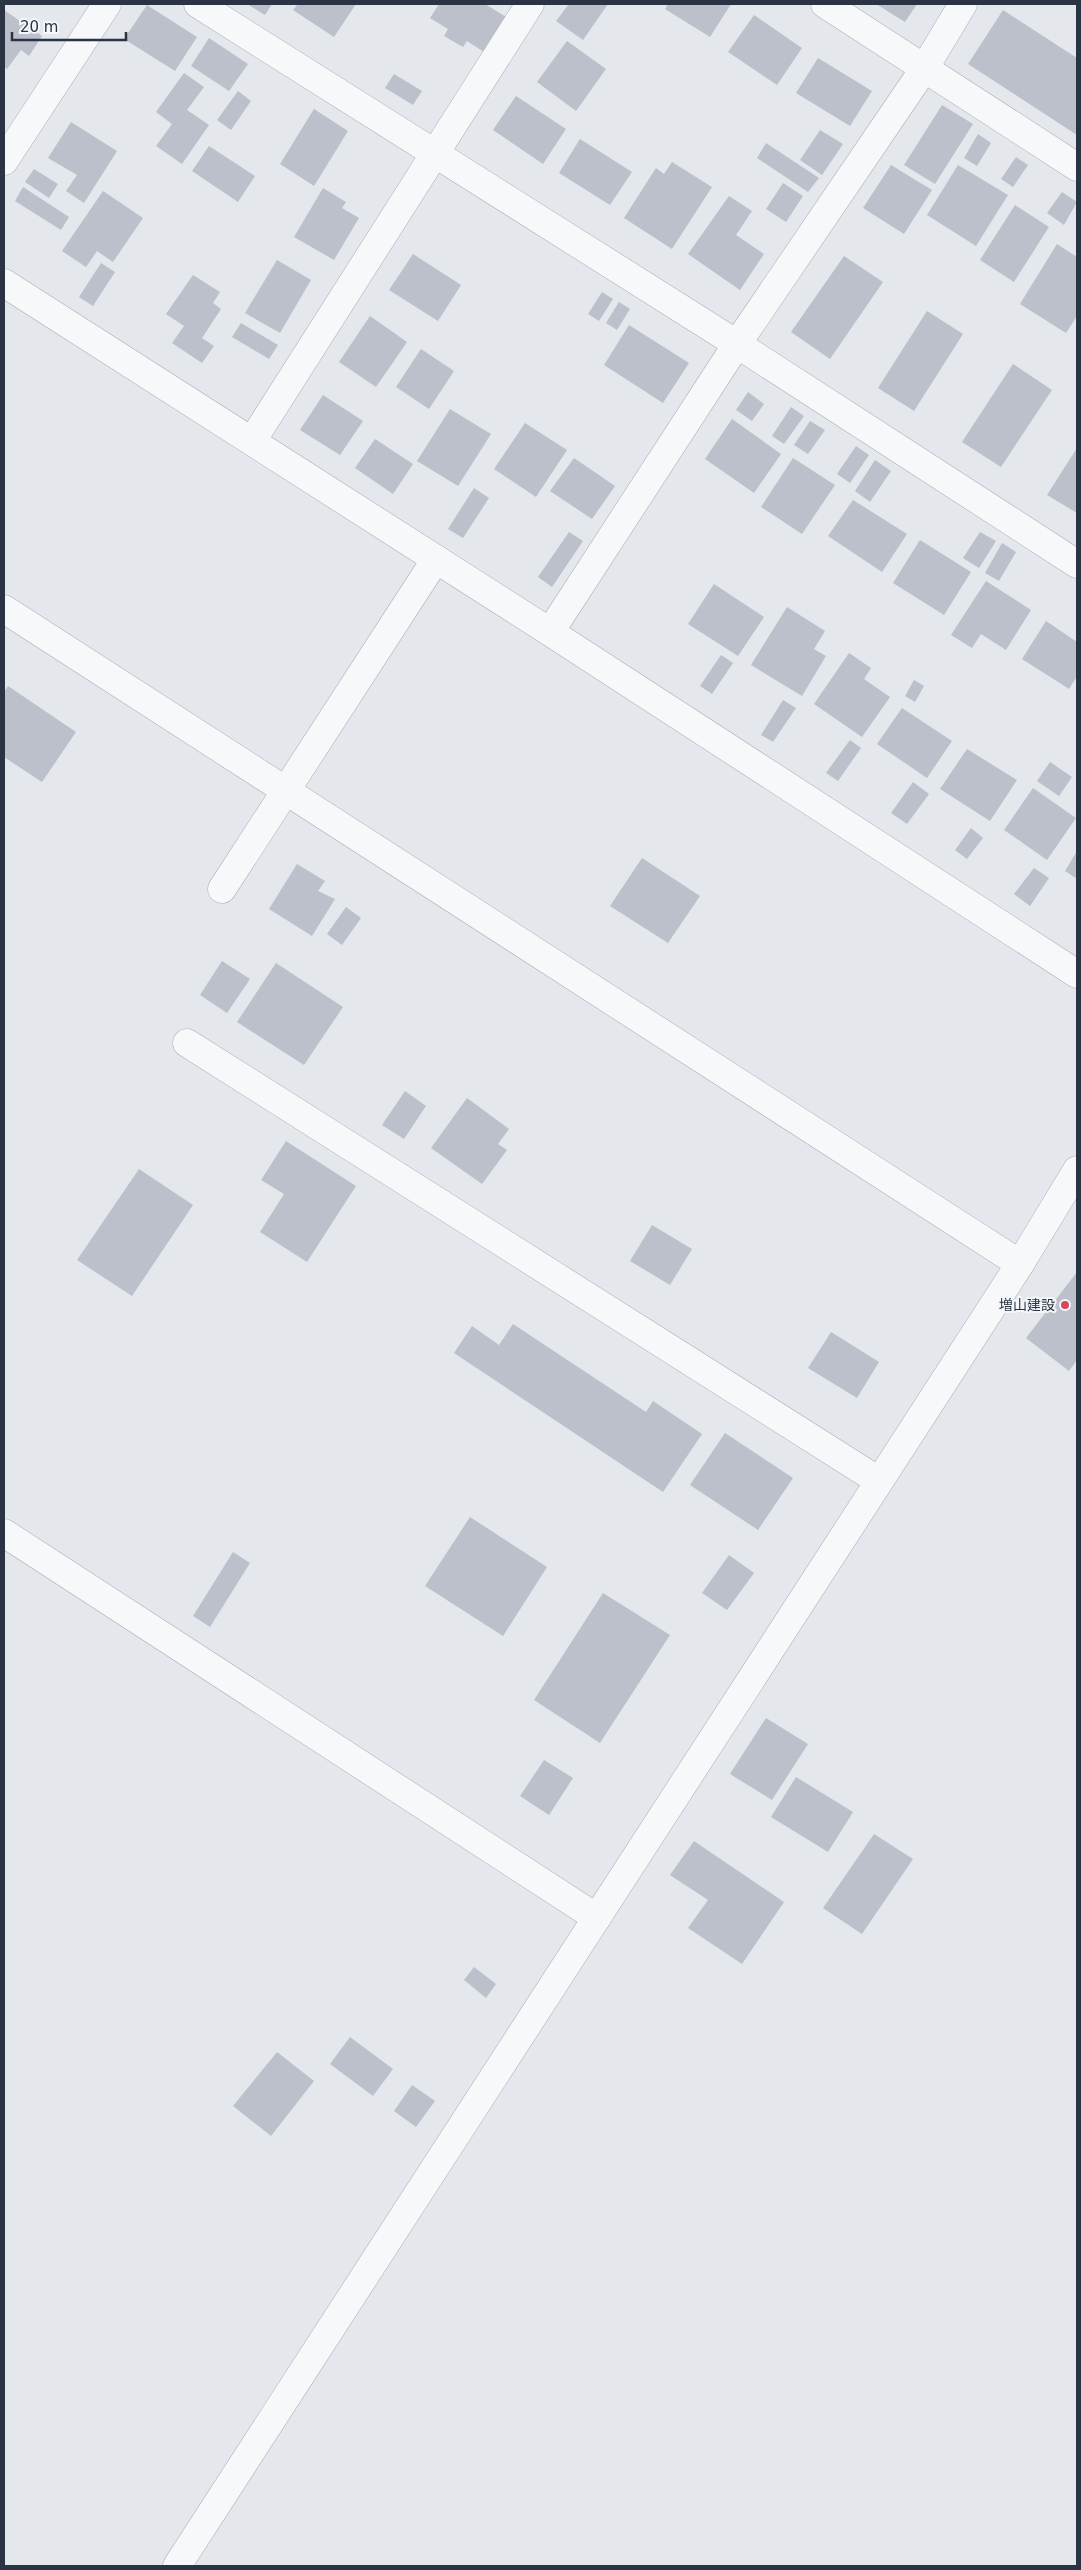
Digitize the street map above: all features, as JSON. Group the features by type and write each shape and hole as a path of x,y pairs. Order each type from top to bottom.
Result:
{"street":[{"path":"4,161 107,4"},
{"path":"198,4 737,344 1077,564"},
{"path":"252,441 530,4"},
{"path":"825,4 1077,167"},
{"path":"550,632 737,344 924,69 963,4"},
{"path":"4,283 550,632 1077,974"},
{"path":"222,889 436,559"},
{"path":"4,610 1020,1264"},
{"path":"187,1043 880,1482"},
{"path":"177,2566 880,1482 1020,1264 1077,1170"},
{"path":"4,1533 597,1918"}],"building":[{"path":"247,4 272,4 265,15"},
{"path":"298,4 356,4 334,37 293,10"},
{"path":"439,4 485,4 506,17 484,52 467,41 463,47 444,36 448,29 430,18"},
{"path":"569,4 608,4 583,40 556,21"},
{"path":"668,4 731,4 710,37 665,9"},
{"path":"876,4 917,4 905,22"},
{"path":"147,5 197,37 175,71 124,39"},
{"path":"4,10 42,36 29,56 21,50 7,69 4,67"},
{"path":"1003,10 1077,58 1077,135 968,64"},
{"path":"754,15 802,48 777,85 728,52"},
{"path":"209,38 248,64 229,91 191,66"},
{"path":"567,41 606,69 576,111 537,82"},
{"path":"818,58 872,91 850,126 796,93"},
{"path":"184,73 204,87 187,110 209,125 182,164 156,146 172,124 156,112"},
{"path":"394,74 422,91 413,105 385,88"},
{"path":"238,91 251,101 231,130 217,120"},
{"path":"516,96 566,129 543,164 493,130"},
{"path":"942,105 973,124 935,184 904,165"},
{"path":"314,109 348,131 314,186 280,164"},
{"path":"71,122 117,151 84,203 66,191 77,175 48,158"},
{"path":"820,130 843,144 822,175 800,160"},
{"path":"978,134 991,143 977,166 964,158"},
{"path":"580,139 632,172 610,205 559,173"},
{"path":"766,143 819,178 808,192 757,158"},
{"path":"209,146 255,176 238,202 192,171"},
{"path":"1016,157 1028,165 1013,187 1001,179"},
{"path":"672,162 712,187 672,249 624,218 656,168 664,174"},
{"path":"891,165 932,190 904,234 863,208"},
{"path":"958,165 1008,195 976,246 927,215"},
{"path":"34,169 58,184 49,198 25,182"},
{"path":"783,183 803,196 786,222 766,209"},
{"path":"23,187 69,217 61,230 15,201"},
{"path":"323,188 346,202 342,208 359,218 334,260 294,237"},
{"path":"103,191 143,218 113,262 97,251 86,267 62,251"},
{"path":"1062,192 1077,202 1064,225 1047,213"},
{"path":"729,196 752,211 736,235 764,254 740,290 688,254"},
{"path":"1015,205 1049,227 1014,282 980,260"},
{"path":"1057,244 1077,257 1077,316 1066,333 1020,304"},
{"path":"413,254 461,285 438,321 389,290"},
{"path":"844,256 883,282 830,359 791,332"},
{"path":"277,260 311,280 280,333 245,313"},
{"path":"101,263 115,272 93,306 79,297"},
{"path":"193,275 220,292 213,303 221,309 202,338 214,346 202,363 172,343 184,326 166,314"},
{"path":"602,292 613,299 599,321 588,314"},
{"path":"619,302 630,309 617,330 606,323"},
{"path":"927,311 963,334 914,411 878,388"},
{"path":"370,316 407,342 376,387 339,362"},
{"path":"241,323 278,345 269,359 232,337"},
{"path":"629,325 689,363 663,403 604,365"},
{"path":"421,349 454,371 429,409 396,387"},
{"path":"1013,364 1052,390 1001,467 962,442"},
{"path":"748,392 764,404 752,421 736,410"},
{"path":"323,395 363,421 340,455 300,430"},
{"path":"791,407 804,416 784,444 772,436"},
{"path":"450,409 491,434 458,486 417,461"},
{"path":"732,419 781,454 754,493 705,459"},
{"path":"810,421 825,430 808,454 794,445"},
{"path":"525,423 567,450 536,497 494,469"},
{"path":"375,439 413,464 393,494 355,468"},
{"path":"856,446 869,455 850,483 837,474"},
{"path":"1077,448 1077,513 1047,495"},
{"path":"574,458 615,486 592,519 550,491"},
{"path":"793,458 835,485 802,534 761,507"},
{"path":"875,460 891,471 870,502 855,491"},
{"path":"474,488 489,498 463,538 448,529"},
{"path":"853,500 907,534 882,572 828,536"},
{"path":"569,532 583,541 552,587 538,577"},
{"path":"980,532 996,541 979,568 963,558"},
{"path":"920,540 971,572 944,615 893,583"},
{"path":"1002,543 1016,552 999,581 985,573"},
{"path":"986,581 1031,610 1006,650 981,634 972,648 951,635"},
{"path":"714,584 764,617 738,656 688,624"},
{"path":"787,607 825,631 814,649 826,656 802,696 751,665"},
{"path":"1046,621 1077,642 1077,676 1069,689 1022,659"},
{"path":"849,653 871,668 864,679 890,697 862,737 814,704"},
{"path":"721,655 733,663 712,694 700,686"},
{"path":"914,680 924,686 915,702 905,696"},
{"path":"8,686 76,732 42,782 4,757 4,692"},
{"path":"783,700 796,708 773,742 761,735"},
{"path":"902,708 952,741 927,778 877,744"},
{"path":"850,740 861,748 838,781 826,773"},
{"path":"967,749 1017,780 990,821 940,789"},
{"path":"1050,762 1072,777 1059,796 1037,781"},
{"path":"913,782 929,794 907,824 891,813"},
{"path":"1033,788 1076,818 1047,860 1004,830"},
{"path":"971,828 983,838 967,859 955,850"},
{"path":"1077,851 1077,879 1065,871"},
{"path":"642,858 700,896 668,943 610,906"},
{"path":"297,864 325,881 318,891 335,899 312,936 269,909"},
{"path":"1034,868 1049,878 1030,906 1014,894"},
{"path":"346,907 361,918 342,945 327,934"},
{"path":"222,961 250,979 227,1013 200,995"},
{"path":"276,963 343,1007 304,1065 237,1022"},
{"path":"405,1091 426,1106 404,1139 382,1125"},
{"path":"467,1098 509,1129 498,1144 507,1150 482,1184 431,1148"},
{"path":"286,1141 356,1186 307,1262 260,1232 284,1194 261,1180"},
{"path":"139,1169 193,1205 132,1296 77,1260"},
{"path":"652,1225 692,1249 670,1285 630,1261"},
{"name":"増山建設","path":"1077,1272 1077,1360 1069,1371 1026,1338"},
{"path":"513,1324 646,1412 653,1401 702,1434 663,1492 454,1353 472,1326 499,1345"},
{"path":"831,1332 879,1362 857,1398 808,1368"},
{"path":"725,1433 793,1478 758,1530 690,1485"},
{"path":"470,1517 547,1567 503,1636 425,1586"},
{"path":"233,1552 250,1563 210,1627 193,1616"},
{"path":"729,1555 754,1573 727,1610 702,1593"},
{"path":"603,1593 670,1635 600,1743 534,1700"},
{"path":"766,1718 808,1744 772,1800 730,1774"},
{"path":"544,1760 573,1778 549,1815 520,1796"},
{"path":"796,1777 853,1812 828,1852 771,1817"},
{"path":"874,1834 913,1859 862,1934 823,1908"},
{"path":"694,1841 784,1902 742,1964 688,1928 708,1900 670,1875"},
{"path":"474,1967 496,1984 486,1998 464,1980"},
{"path":"350,2037 393,2069 373,2096 330,2064"},
{"path":"277,2052 314,2081 271,2136 233,2106"},
{"path":"412,2085 435,2101 416,2127 394,2111"}],"place":[{"name":"増山建設","path":"1065,1305"}]}
